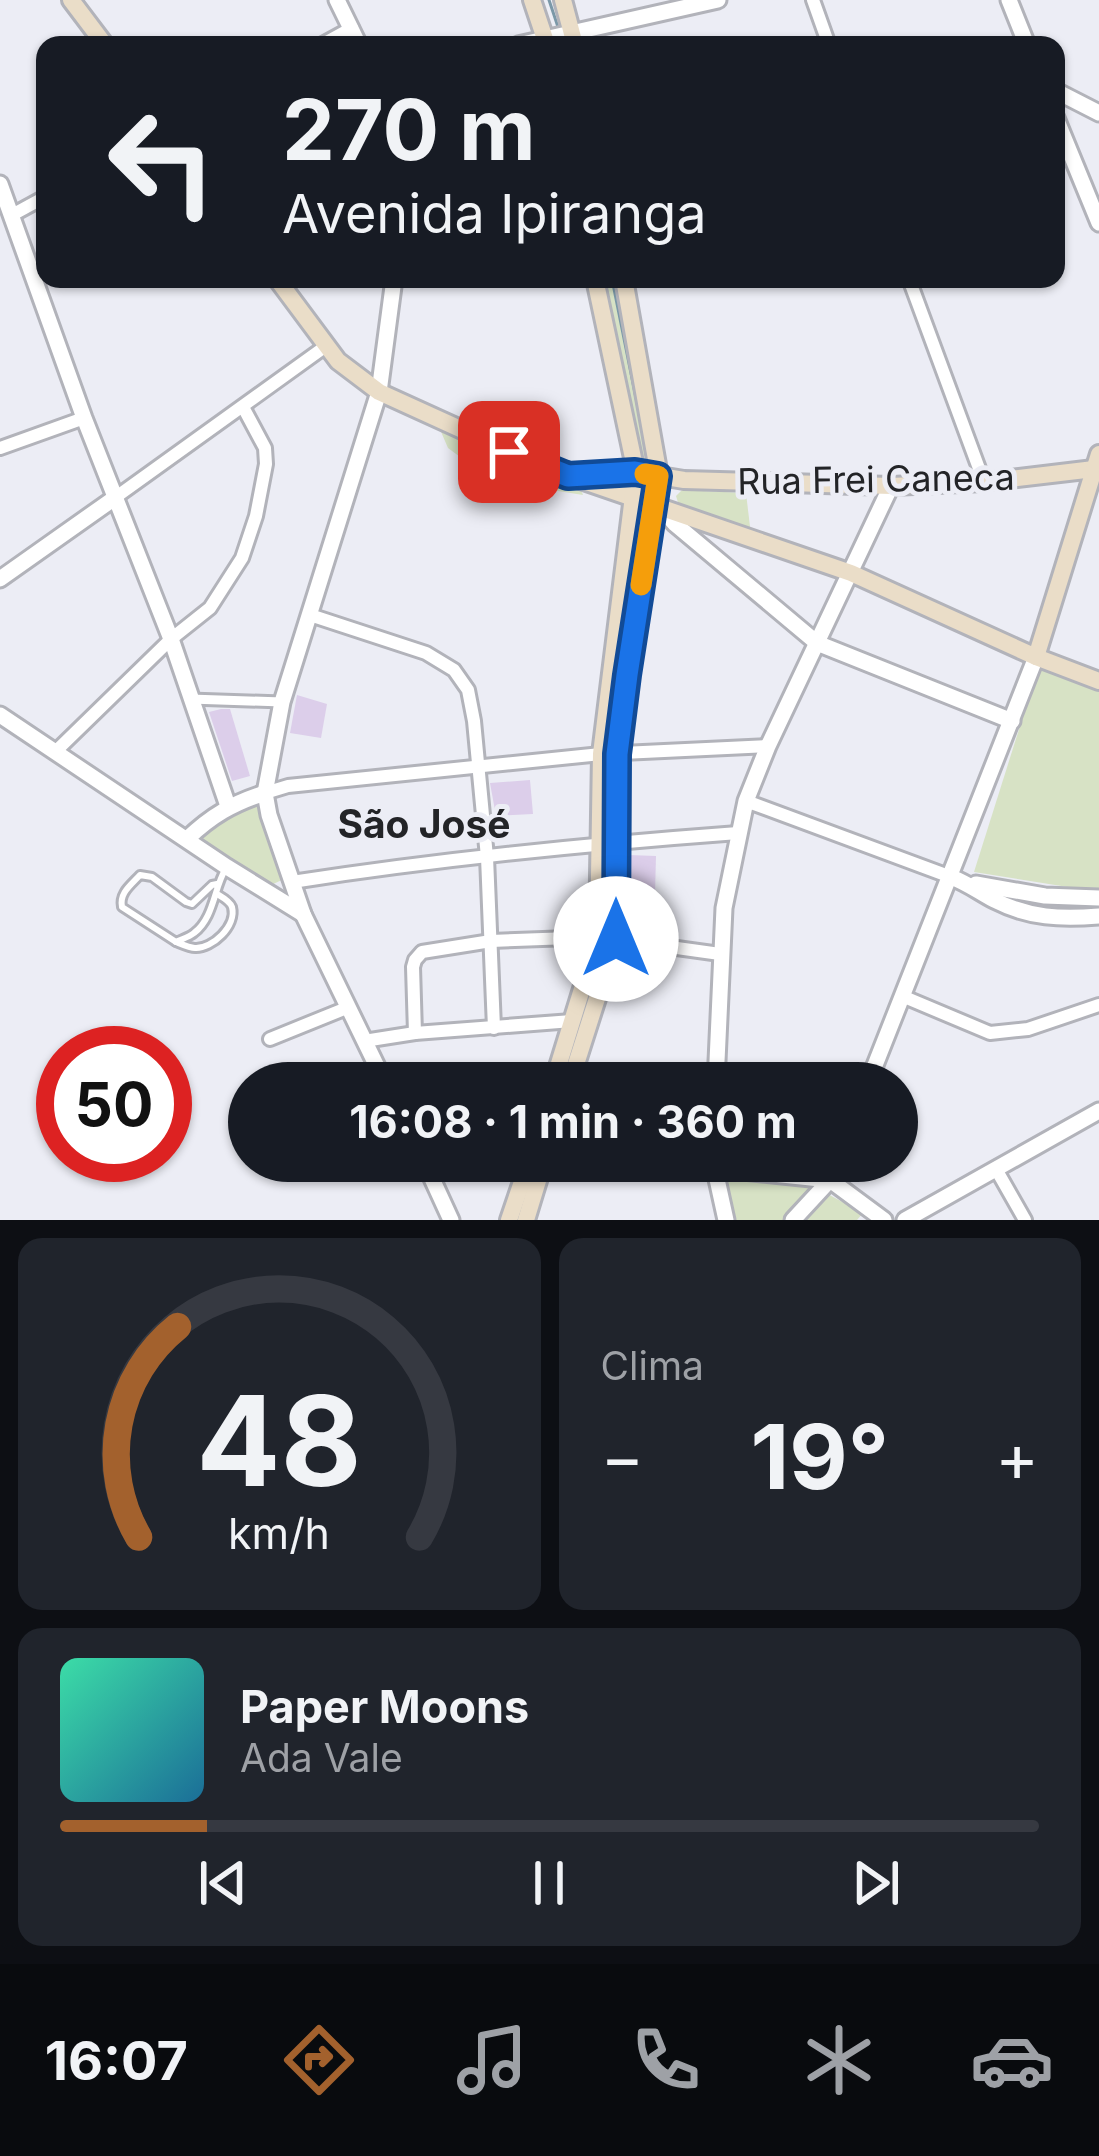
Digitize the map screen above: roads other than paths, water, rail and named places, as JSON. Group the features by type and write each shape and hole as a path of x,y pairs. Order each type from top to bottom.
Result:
{"main road":[{"path":"71,0 99,36"},
{"path":"532,0 544,36"},
{"path":"563,0 573,36"},
{"path":"284,288 326,346 356,376 436,420 633,500 851,573 1099,681"},
{"path":"575,1062 607,938 609,754 635,472 598,288"},
{"path":"609,754 667,512 626,288"},
{"path":"1036,657 1098,461"},
{"name":"Rua Frei Caneca","path":"568,476 635,472 683,480 891,486 984,482 1098,461"},
{"path":"560,1062 607,938"},
{"path":"509,1220 522,1182"},
{"path":"526,1220 538,1182"}],"street":[{"path":"338,0 355,36"},
{"path":"582,36 718,0"},
{"path":"813,0 826,36"},
{"path":"1009,0 1023,36"},
{"path":"338,36 352,28"},
{"path":"1065,96 1099,113"},
{"path":"1065,140 1099,223"},
{"path":"0,184 36,280"},
{"path":"13,214 36,202"},
{"path":"39,288 171,639 228,806"},
{"path":"375,1062 303,914 265,793 282,702 380,392 393,288"},
{"path":"913,288 984,482"},
{"path":"0,579 326,346"},
{"path":"55,752 171,639 210,608 242,558 266,464 265,448 243,406"},
{"path":"0,448 84,418"},
{"path":"717,1062 724,908 746,801 891,486"},
{"path":"667,512 817,643 1012,721"},
{"path":"310,615 426,653 462,679 468,691 487,856 494,1028"},
{"path":"876,1062 959,880 1036,657"},
{"path":"190,699 282,702"},
{"path":"0,715 303,914"},
{"path":"187,839 228,806 288,786 609,754 768,746"},
{"path":"746,801 959,880 1005,904 1048,917 1099,916"},
{"path":"267,892 292,881 407,864 738,833"},
{"path":"959,880 1045,896 1099,898"},
{"path":"415,1033 413,967 418,954 491,941 607,938 720,954"},
{"path":"902,997 989,1033 1028,1029 1099,1005"},
{"path":"270,1039 349,1007"},
{"path":"364,1041 572,1022"},
{"path":"905,1220 1099,1112"},
{"path":"996,1168 1025,1220"},
{"path":"434,1182 451,1220"},
{"path":"717,1182 726,1220"},
{"path":"794,1220 828,1182"},
{"path":"833,1182 884,1220"}],"lane":[{"path":"176,942 194,933 218,894 217,884 227,867"},
{"path":"217,884 192,904 146,874 140,875 123,893 122,907 176,942 202,948 229,924 232,910 218,894"}],"waterway":[{"path":"549,0 558,27"},
{"path":"614,288 640,418"}],"district":[{"name":"São José","path":"424,823"}]}
